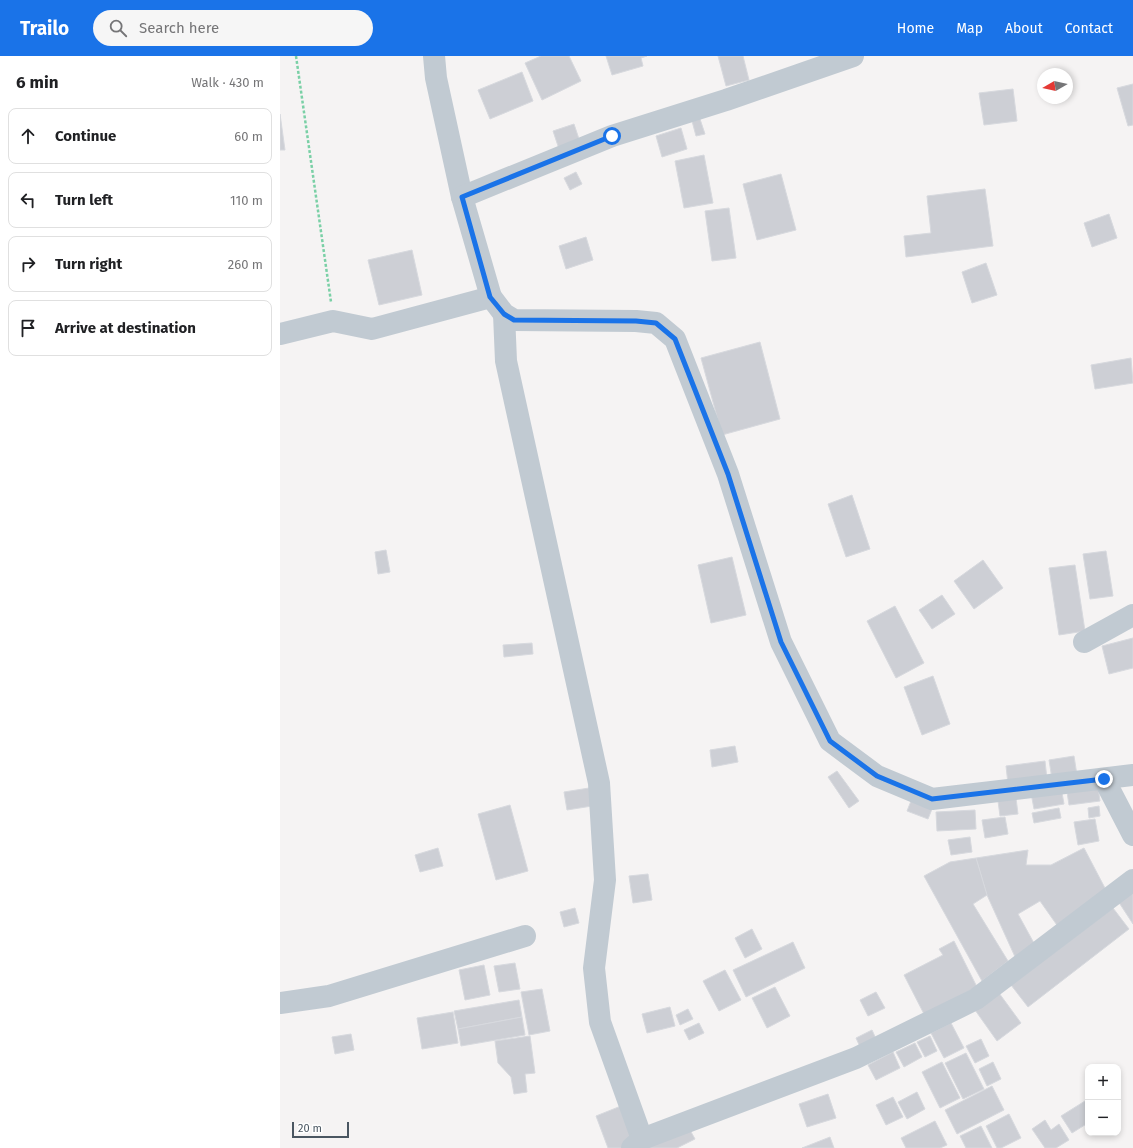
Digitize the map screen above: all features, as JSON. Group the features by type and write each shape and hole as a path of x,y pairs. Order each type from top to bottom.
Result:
{"street":[{"path":"434,56 436,78 462,197 490,297 504,314 514,320 636,321 656,323 675,339 728,474 781,642 830,741 877,776 932,799 1133,775"},
{"path":"462,197 612,136 726,100 853,56"},
{"path":"280,334 333,320 372,330 490,297"},
{"path":"504,314 506,361 599,783 605,880 594,968 600,1022 637,1143 856,1058 976,999 1133,880"},
{"path":"1084,642 1133,615"},
{"path":"1104,779 1133,835"},
{"path":"280,1003 329,996 525,936"}],"path":[{"path":"296,56 333,320"}],"building":[{"path":"541,56 569,56 581,81 542,100 525,63"},
{"path":"606,56 647,56 641,58 643,66 612,75"},
{"path":"718,56 743,56 749,80 726,86"},
{"path":"522,72 533,101 490,119 478,90"},
{"path":"1133,84 1133,125 1128,126 1117,88"},
{"path":"1013,89 1017,121 984,125 979,93"},
{"path":"280,114 285,150 280,150"},
{"path":"700,119 705,134 696,136 692,121"},
{"path":"574,124 580,142 559,149 553,131"},
{"path":"681,128 687,149 662,157 656,136"},
{"path":"704,155 713,203 684,208 675,161"},
{"path":"576,172 582,184 570,190 564,178"},
{"path":"781,174 796,230 757,240 743,184"},
{"path":"985,189 993,246 906,257 904,236 931,233 927,196"},
{"path":"729,208 736,258 712,261 705,211"},
{"path":"1109,214 1117,238 1092,247 1084,223"},
{"path":"586,237 593,260 566,269 559,246"},
{"path":"412,250 422,295 379,305 368,260"},
{"path":"986,263 997,295 972,303 962,272"},
{"path":"760,342 780,419 722,435 701,358"},
{"path":"1131,358 1133,383 1095,389 1091,365"},
{"path":"852,495 870,549 846,557 828,504"},
{"path":"386,550 390,572 378,574 375,552"},
{"path":"1106,551 1113,596 1090,599 1083,554"},
{"path":"732,557 746,615 711,623 698,565"},
{"path":"983,560 1003,588 974,609 954,581"},
{"path":"1075,565 1085,631 1059,635 1049,568"},
{"path":"942,595 955,614 932,629 919,610"},
{"path":"895,606 924,663 896,678 867,621"},
{"path":"1133,638 1133,668 1109,674 1102,646"},
{"path":"532,643 533,654 504,657 503,645"},
{"path":"933,676 950,724 922,735 904,687"},
{"path":"735,746 738,762 712,767 710,750"},
{"path":"1074,756 1077,775 1052,779 1049,760"},
{"path":"1045,761 1047,779 1008,784 1006,766"},
{"path":"837,771 859,801 849,808 828,777"},
{"path":"1061,787 1064,804 1034,809 1031,793"},
{"path":"1098,787 1100,801 1069,805 1067,792"},
{"path":"589,788 592,806 567,810 564,792"},
{"path":"913,796 934,804 928,819 907,811"},
{"path":"1016,798 1018,814 1000,816 998,801"},
{"path":"510,805 528,871 496,880 478,814"},
{"path":"1099,806 1100,816 1089,818 1088,808"},
{"path":"1059,808 1061,818 1034,823 1032,813"},
{"path":"975,810 976,829 937,831 936,812"},
{"path":"1005,817 1008,834 985,838 982,820"},
{"path":"1095,819 1099,841 1078,845 1074,822"},
{"path":"970,837 972,852 951,855 948,840"},
{"path":"438,848 443,866 420,872 415,855"},
{"path":"1084,848 1106,890 1059,928 1040,901 1018,914 1035,945 1016,959 987,895 976,858 1028,850 1026,865 1051,865"},
{"path":"976,858 987,895 973,904 1008,961 982,981 924,876 950,862"},
{"path":"648,874 652,900 633,903 629,876"},
{"path":"1133,891 1133,924 1118,901"},
{"path":"575,908 579,923 564,927 560,912"},
{"path":"1113,908 1129,929 1028,1007 1011,985"},
{"path":"752,929 762,949 745,958 735,938"},
{"path":"954,941 977,987 924,1014 904,975 943,955 939,949"},
{"path":"793,942 805,968 746,997 733,970"},
{"path":"515,963 520,989 499,992 494,966"},
{"path":"484,965 490,995 465,1000 459,970"},
{"path":"725,970 741,1000 719,1011 703,981"},
{"path":"775,987 790,1016 767,1028 752,998"},
{"path":"542,989 550,1031 529,1035 521,992"},
{"path":"876,992 885,1008 868,1016 860,1000"},
{"path":"999,993 1021,1023 997,1041 975,1010"},
{"path":"519,1000 522,1017 458,1029 454,1011"},
{"path":"670,1007 675,1026 647,1033 642,1014"},
{"path":"688,1009 693,1019 680,1025 676,1015"},
{"path":"453,1012 458,1043 422,1049 417,1018"},
{"path":"522,1017 525,1035 461,1046 458,1029"},
{"path":"699,1023 704,1033 689,1040 684,1030"},
{"path":"951,1023 964,1048 944,1058 931,1033"},
{"path":"872,1030 877,1041 861,1049 856,1038"},
{"path":"351,1034 354,1050 335,1054 332,1037"},
{"path":"530,1036 535,1073 525,1074 527,1092 514,1094 511,1077 498,1063 495,1041"},
{"path":"930,1036 937,1051 925,1057 917,1042"},
{"path":"981,1039 989,1056 975,1063 966,1046"},
{"path":"915,1043 922,1057 904,1067 896,1052"},
{"path":"893,1052 900,1068 876,1080 868,1065"},
{"path":"966,1053 984,1089 963,1099 945,1063"},
{"path":"942,1062 960,1098 940,1108 922,1072"},
{"path":"993,1062 1001,1079 987,1086 979,1069"},
{"path":"992,1086 1004,1110 957,1134 945,1110"},
{"path":"917,1092 925,1109 907,1119 898,1102"},
{"path":"828,1094 836,1118 807,1127 799,1104"},
{"path":"893,1097 903,1117 886,1125 876,1105"},
{"path":"1085,1101 1085,1125 1072,1133 1061,1116"},
{"path":"621,1106 636,1145 627,1148 608,1148 596,1116"},
{"path":"1009,1114 1021,1138 1001,1148 997,1148 986,1126"},
{"path":"1045,1120 1051,1130 1059,1124 1069,1140 1056,1148 1045,1148 1032,1129"},
{"path":"935,1121 947,1145 940,1148 906,1148 901,1138"},
{"path":"686,1123 695,1139 677,1148 644,1148"},
{"path":"981,1126 992,1148 966,1148 960,1136"},
{"path":"830,1137 834,1148 802,1148"}],"route":[{"path":"612,136 462,197 490,297 504,314 514,320 636,321 656,323 675,339 728,474 781,642 830,741 877,776 932,799 1104,779"}]}
